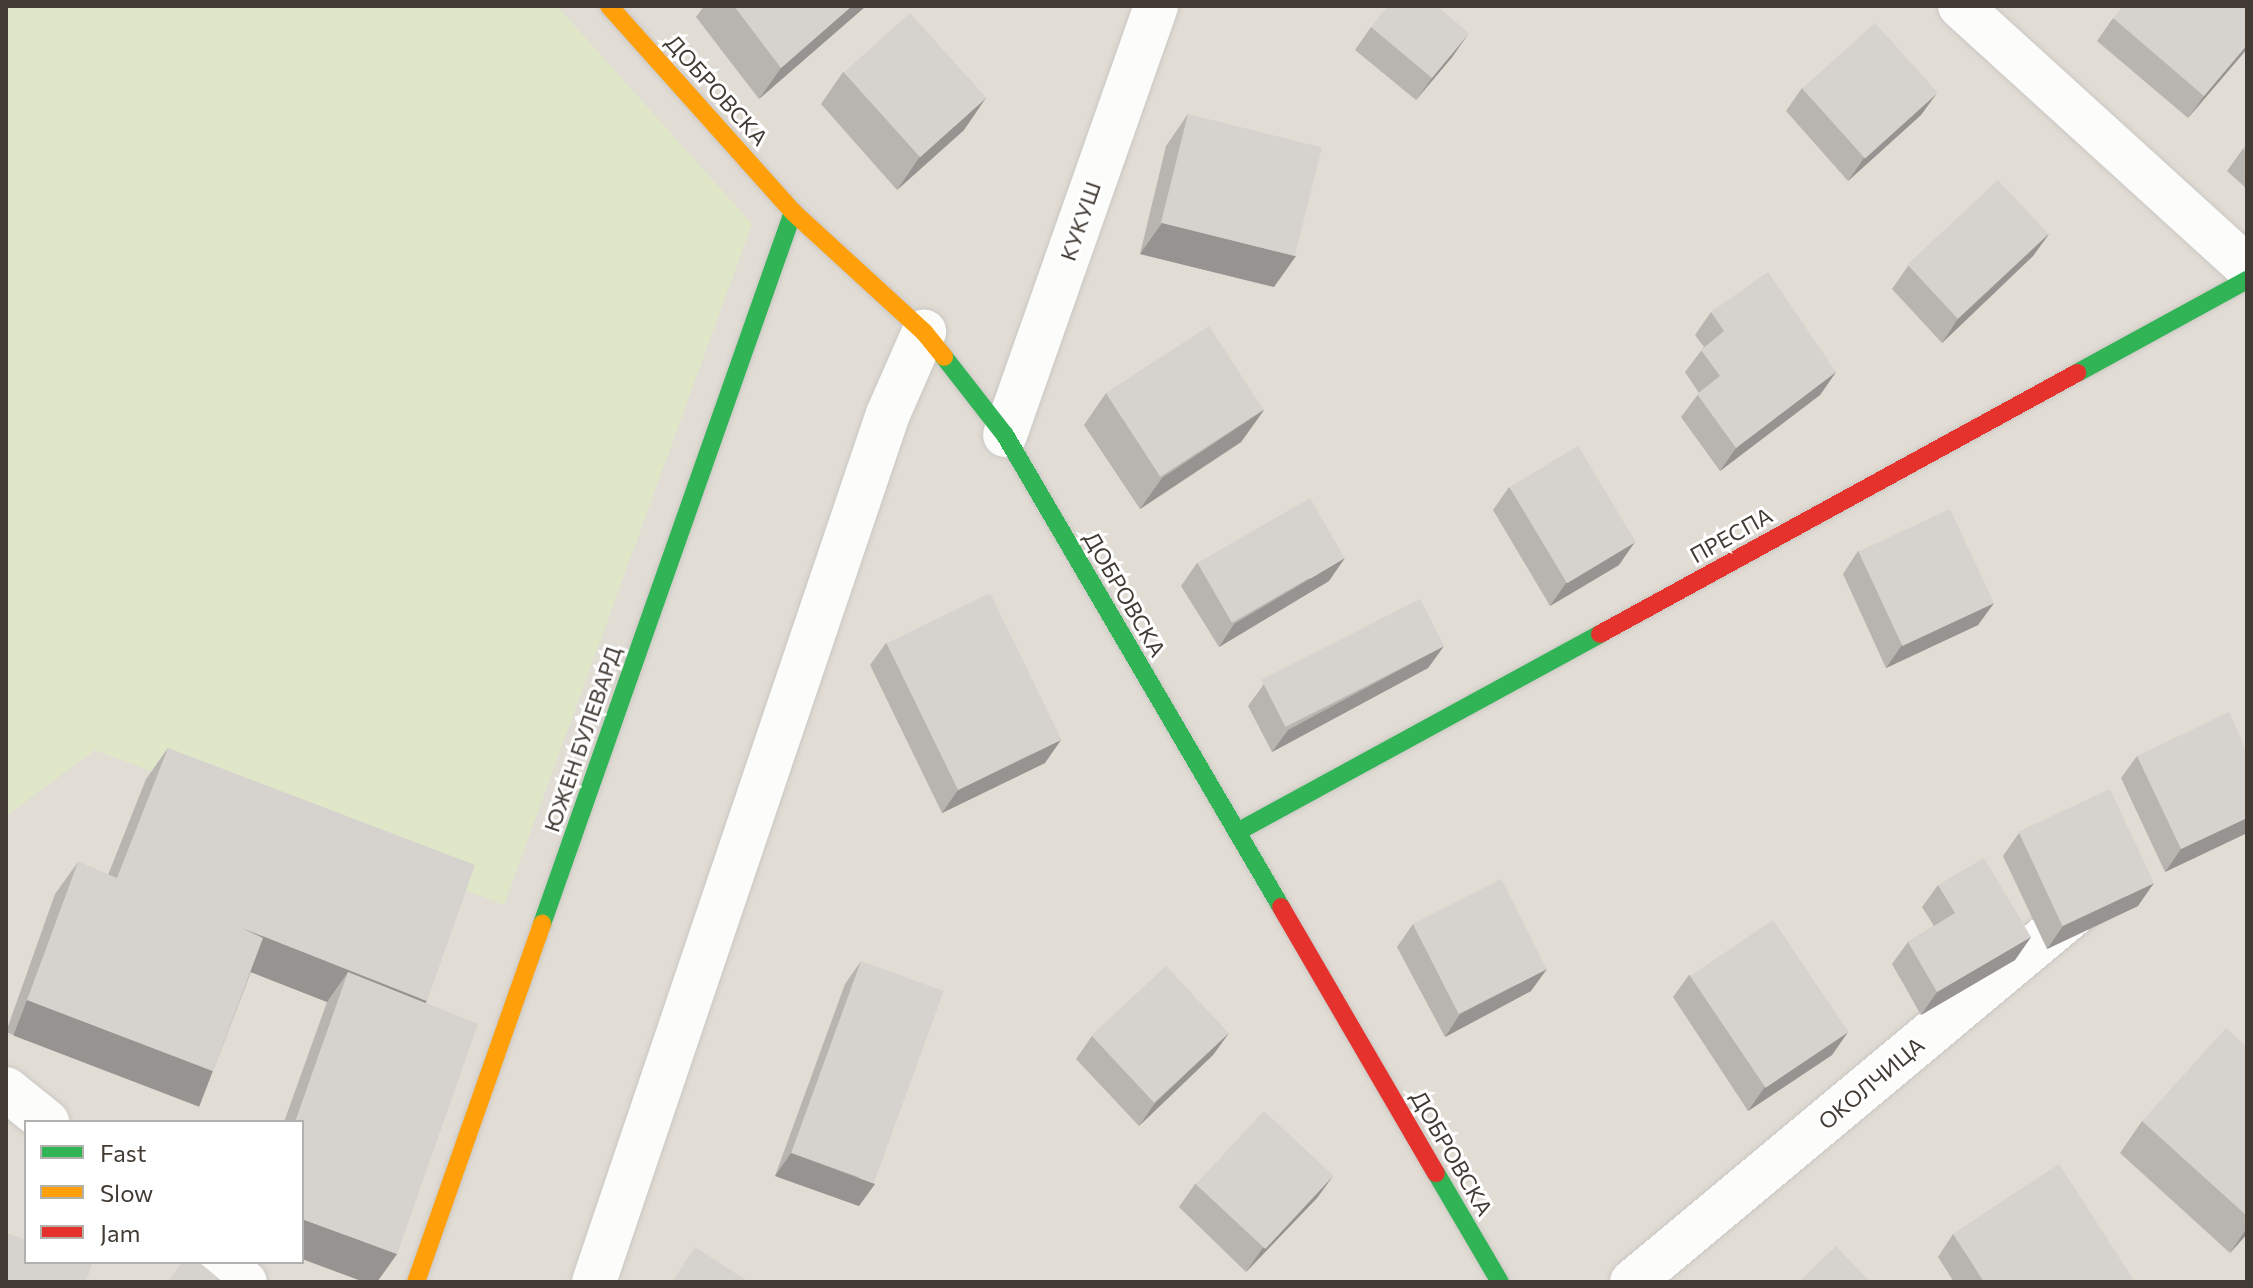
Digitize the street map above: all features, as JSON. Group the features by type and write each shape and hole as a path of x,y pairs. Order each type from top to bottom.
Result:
{"street":[{"name":"ДОБРОВСКА","path":"609,6 793,212 924,332 1005,435 1500,1282"},
{"name":"КУКУШ","path":"1005,435 1156,6"},
{"path":"1960,6 2247,267"},
{"name":"ЮЖЕН БУЛЕВАРД","path":"416,1282 793,212"},
{"name":"ПРЕСПА","path":"1237,832 2247,280"},
{"path":"594,1282 888,414 924,332"},
{"name":"ОКОЛЧИЦА","path":"1632,1282 2111,884"},
{"path":"6,1089 45,1120"},
{"path":"222,1264 245,1282"}],"shaded area":[{"path":"6,6 2247,6 2247,1282 6,1282"}],"green space":[{"path":"6,6 557,6 752,224 504,905 95,750 6,816"}],"building":[{"path":"734,6 852,6 781,68"},
{"path":"1388,6 1437,6 1469,33 1432,78 1371,27"},
{"path":"2123,6 2247,6 2247,45 2204,96 2113,18"},
{"path":"910,13 986,98 920,157 844,73"},
{"path":"1875,23 1938,93 1865,158 1802,89"},
{"path":"1188,114 1322,147 1295,256 1161,223"},
{"path":"1998,180 2048,234 1958,319 1907,265"},
{"path":"1768,272 1836,372 1736,448 1697,394 1720,376 1701,350 1724,331 1711,312"},
{"path":"1209,326 1263,410 1160,477 1106,393"},
{"path":"1578,446 1636,542 1567,583 1509,487"},
{"path":"1310,498 1344,558 1232,623 1197,563"},
{"path":"1950,509 1994,603 1902,646 1858,552"},
{"path":"990,593 1061,740 958,790 887,643"},
{"path":"1420,599 1444,646 1285,727 1261,680"},
{"path":"2229,712 2247,752 2247,818 2181,849 2137,756"},
{"path":"168,748 475,865 427,1001 242,928 263,938 213,1071 27,1000 78,862 117,878"},
{"path":"2110,789 2154,883 2062,926 2018,832"},
{"path":"1984,858 2031,937 1937,992 1908,942 1955,913 1938,885"},
{"path":"1501,879 1547,969 1459,1014 1413,924"},
{"path":"1773,920 1848,1032 1766,1088 1690,976"},
{"path":"861,961 944,991 874,1183 791,1153"},
{"path":"1166,966 1229,1033 1154,1103 1091,1036"},
{"path":"348,972 478,1024 397,1254 304,1220 304,1120 296,1120"},
{"path":"2226,1028 2247,1047 2247,1216 2142,1121"},
{"path":"1264,1111 1333,1176 1265,1249 1196,1184"},
{"path":"2059,1164 2135,1282 1984,1282 1953,1234"},
{"path":"6,1233 24,1239 24,1264 92,1264 86,1282 6,1282"},
{"path":"1836,1246 1870,1282 1799,1282"},
{"path":"695,1247 749,1282 672,1282"},
{"path":"181,1264 201,1264 223,1282 167,1282"}],"traffic: fast":[{"path":"542,924 793,212"},
{"path":"2077,373 2247,280"},
{"path":"944,357 1005,435 1281,907"},
{"path":"1237,832 1600,634"},
{"path":"1436,1173 1500,1282"}],"traffic: slow":[{"path":"609,6 793,212 924,332 944,357"},
{"path":"416,1282 542,924"}],"traffic: jam":[{"path":"1600,634 2077,373"},
{"path":"1281,907 1436,1173"}]}
